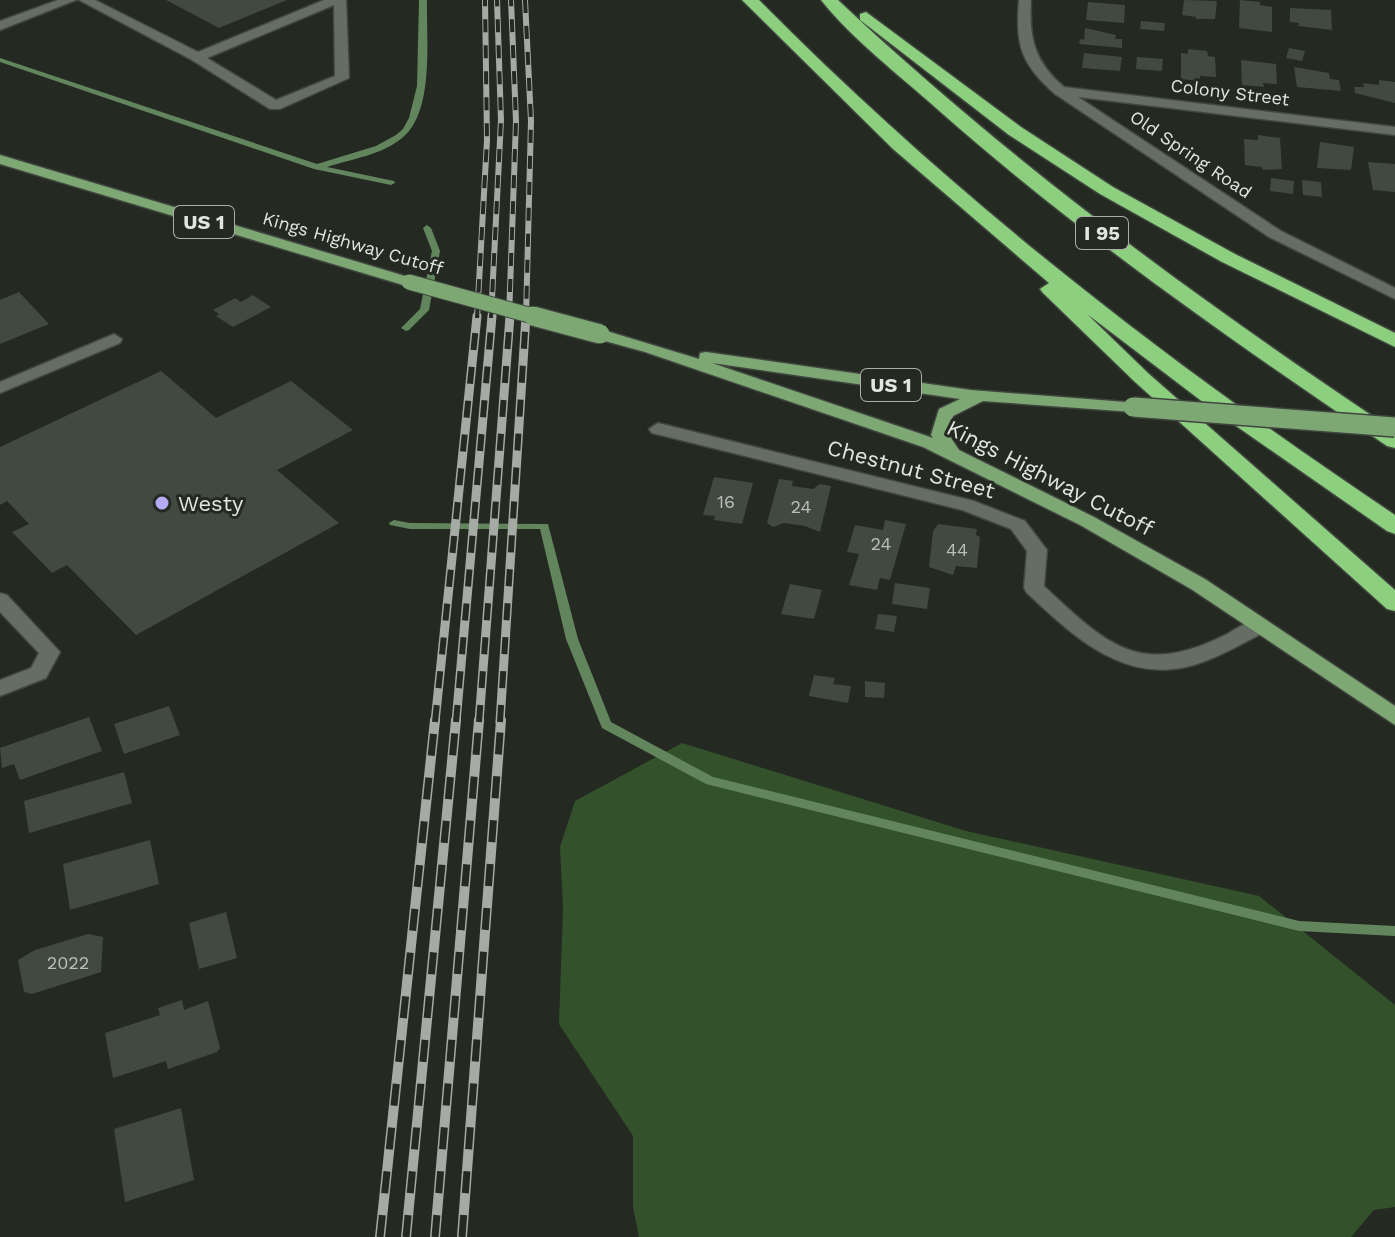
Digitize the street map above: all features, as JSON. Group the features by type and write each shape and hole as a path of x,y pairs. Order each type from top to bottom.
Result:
{"highway":[{"path":"750,0 863,113 969,207 1180,374 1395,526"},
{"name":"I 95","path":"829,0 941,104 1052,195 1210,314 1395,441"},
{"path":"844,0 951,83 1067,166 1207,245 1395,341"},
{"path":"969,207 1089,329 1395,603"}],"main road":[{"name":"Kings Highway Cutoff","path":"0,159 409,282 651,348 929,443 1087,521 1198,584 1395,717"},
{"name":"Kings Highway Cutoff","path":"651,348 854,380 982,396 1395,427"},
{"path":"952,454 940,435 945,413 982,396"}],"street":[{"path":"0,26 70,0"},
{"path":"85,0 197,57 275,106 342,78 338,0 197,57"},
{"name":"Old Spring Road","path":"1025,0 1022,32 1026,53 1040,74 1060,91 1275,234 1395,294"},
{"name":"Colony Street","path":"1060,91 1395,131"},
{"path":"0,388 114,339"},
{"name":"Chestnut Street","path":"658,429 967,505 1018,525 1037,550 1034,588 1091,640 1136,663 1183,661 1260,626"},
{"path":"0,600 50,652 39,673 0,688"}],"green space":[{"path":"682,743 966,831 1259,896 1395,1005 1395,1207 1374,1210 1351,1237 639,1237 633,1207 633,1136 559,1024 563,909 560,847 575,801"}],"building":[{"path":"166,0 287,0 219,28"},
{"path":"1184,0 1217,1 1215,19 1182,15"},
{"path":"1240,0 1272,7 1272,32 1239,28"},
{"path":"1088,2 1125,5 1124,23 1086,20"},
{"path":"1290,8 1331,10 1332,30 1298,26 1299,23 1290,22"},
{"path":"1141,21 1165,23 1164,31 1140,29"},
{"path":"1085,28 1116,35 1115,39 1122,39 1122,48 1079,44 1080,39 1084,40"},
{"path":"1289,48 1305,51 1302,61 1286,58"},
{"path":"1188,49 1207,51 1208,56 1215,57 1216,77 1200,76 1200,81 1181,79 1181,53 1188,54"},
{"path":"1084,53 1122,57 1120,71 1082,68"},
{"path":"1137,57 1163,59 1162,71 1136,69"},
{"path":"1241,60 1276,64 1277,84 1263,83 1264,87 1242,85"},
{"path":"1294,67 1329,73 1330,79 1339,80 1341,91 1297,87"},
{"path":"1379,80 1395,82 1395,103 1355,93 1354,87 1364,87 1363,83 1379,85"},
{"path":"1258,135 1280,138 1282,169 1263,170 1262,167 1245,165 1244,139 1258,140"},
{"path":"1320,142 1354,147 1351,170 1317,168"},
{"path":"1368,162 1395,164 1395,192 1373,190"},
{"path":"1271,178 1294,181 1293,194 1270,191"},
{"path":"1302,180 1321,182 1322,197 1303,195"},
{"path":"19,292 49,324 0,344 0,300"},
{"path":"253,295 271,307 233,327 216,316 219,314 213,310 235,298 241,302"},
{"name":"Westy","path":"161,371 216,418 291,381 353,430 277,470 339,523 136,635 67,565 52,573 12,532 29,524 7,501 0,505 0,447"},
{"path":"714,477 753,483 742,524 703,515"},
{"path":"779,479 793,481 792,486 813,489 820,484 831,486 820,532 805,526 784,523 773,527 767,523"},
{"path":"885,520 906,524 890,580 880,578 877,590 849,585 859,554 847,552 855,525 883,530"},
{"path":"938,524 977,529 976,535 980,537 977,568 956,566 953,575 929,567 933,531"},
{"path":"895,583 930,588 927,609 892,604"},
{"path":"790,584 822,590 814,619 781,614"},
{"path":"878,614 897,616 894,632 875,629"},
{"path":"814,675 835,678 833,684 851,686 848,703 809,696"},
{"path":"865,681 885,683 884,698 865,697"},
{"path":"169,706 180,735 124,754 114,724"},
{"path":"89,717 102,751 20,780 14,764 2,768 0,748"},
{"path":"124,772 132,803 29,833 24,801"},
{"path":"150,840 159,884 70,910 63,864"},
{"path":"226,912 237,958 199,969 189,923"},
{"path":"88,934 103,937 101,972 32,994 24,992 18,960 35,950"},
{"path":"182,1000 184,1010 208,1001 220,1048 217,1052 168,1069 166,1061 113,1078 105,1033 160,1015 158,1008"},
{"path":"181,1108 194,1180 125,1202 114,1129"}],"waterway":[{"path":"320,166 390,143 406,130 413,118 421,86 423,0"},
{"path":"0,60 317,167 391,183"},
{"path":"406,328 424,310 436,251 427,228"},
{"path":"394,523 410,526 544,526 572,639 606,725 710,781 1299,926 1395,931"}],"railway":[{"path":"477,318 487,140 485,0"},
{"path":"491,318 501,120 497,0"},
{"path":"509,318 516,121 511,0"},
{"path":"525,0 531,121 526,318"},
{"path":"435,722 477,316"},
{"path":"456,722 492,316"},
{"path":"479,722 510,316"},
{"path":"500,722 526,316"},
{"path":"380,1237 435,720"},
{"path":"406,1237 456,720"},
{"path":"435,1237 479,720"},
{"path":"462,1237 501,720"}],"place":[{"name":"Westy","path":"162,503"}]}
